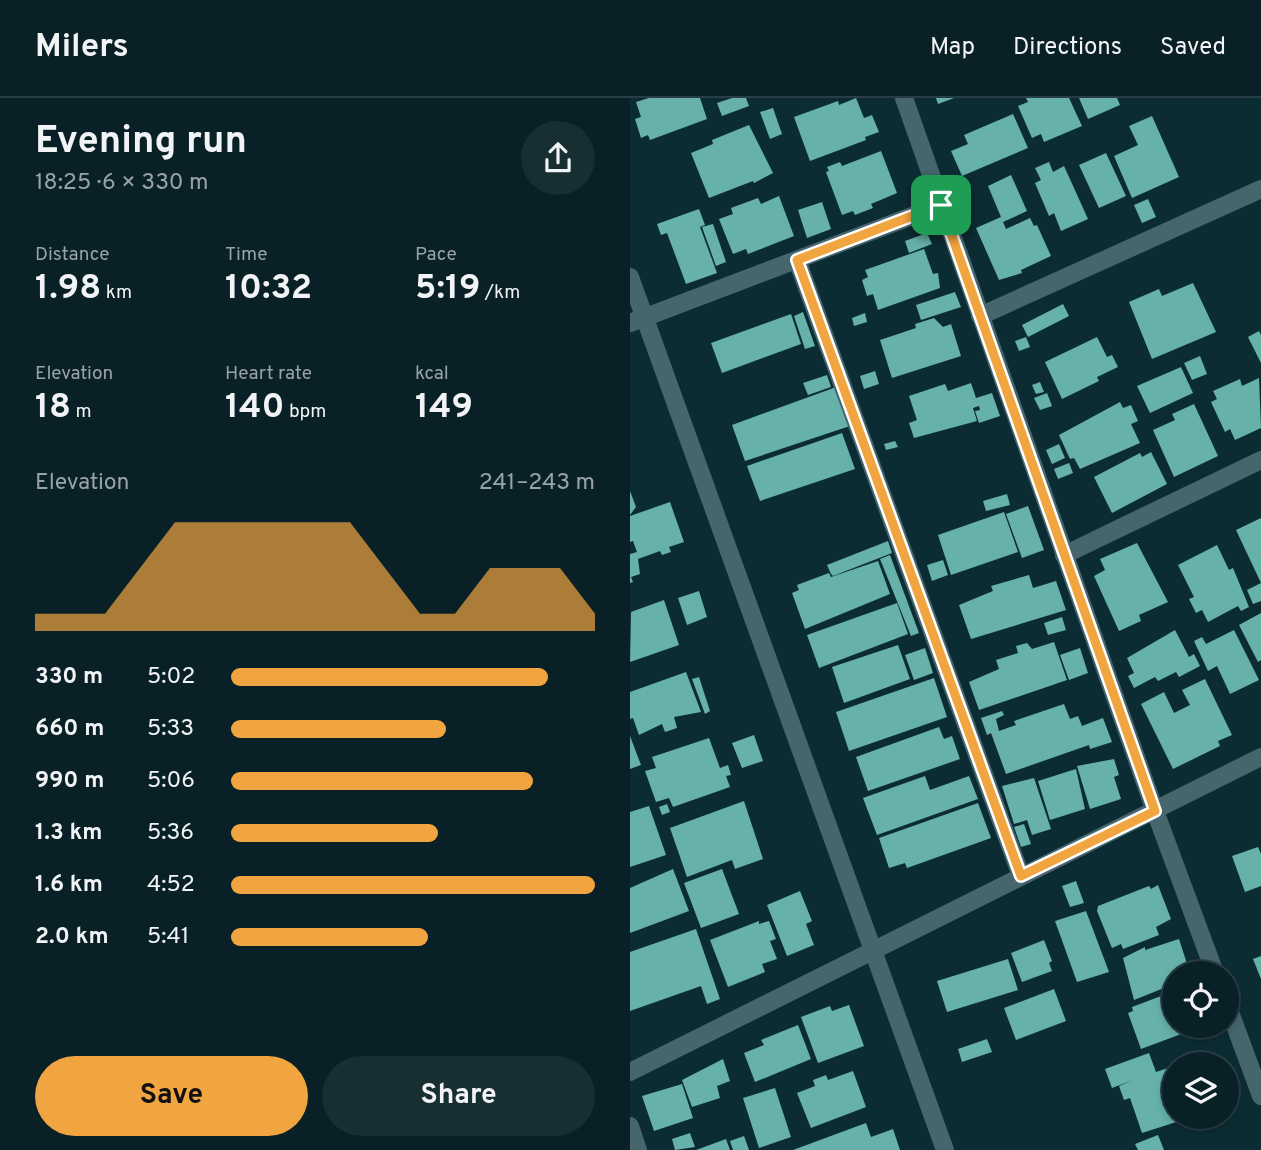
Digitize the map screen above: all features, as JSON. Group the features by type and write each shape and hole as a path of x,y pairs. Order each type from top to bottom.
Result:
{"street":[{"path":"904,98 1064,555 1211,961"},
{"path":"980,316 1261,189"},
{"path":"637,321 941,205"},
{"path":"797,260 1021,876"},
{"path":"630,277 637,321 945,1150"},
{"path":"1064,555 1261,460"},
{"path":"630,1072 1261,757"},
{"path":"1239,1036 1261,1096"},
{"path":"630,1126 638,1150"}],"building":[{"path":"649,98 700,98 707,119 650,140 648,135 641,138 635,119 641,117 636,102"},
{"path":"732,98 746,98 749,106 722,116 717,103"},
{"path":"856,98 864,118 872,115 879,132 865,137 866,140 810,161 794,117 838,101 839,105"},
{"path":"936,98 954,98 938,104"},
{"path":"1026,98 1069,98 1082,126 1044,142 1041,134 1032,138 1018,106 1028,102"},
{"path":"1079,98 1117,98 1120,105 1088,119"},
{"path":"773,108 782,134 770,139 760,112"},
{"path":"1013,114 1028,148 962,176 951,151 968,144 964,135"},
{"path":"1152,116 1179,177 1132,198 1114,156 1138,145 1129,126"},
{"path":"749,125 773,173 754,183 753,181 709,198 691,153 713,144 712,140"},
{"path":"881,151 897,193 871,204 873,208 855,215 853,211 842,215 826,172 829,171 827,167 840,162 842,166"},
{"path":"1106,153 1126,196 1099,208 1079,165"},
{"path":"1049,162 1053,172 1064,166 1088,219 1061,231 1054,213 1049,216 1035,183 1041,180 1035,168"},
{"path":"1011,175 1027,211 1003,222 1006,229 1030,218 1034,226 1037,225 1051,256 1021,270 1022,273 999,280 976,228 1001,217 988,186"},
{"path":"779,196 794,236 748,254 746,249 733,254 719,219 733,214 731,208 758,198 761,204"},
{"path":"1148,199 1156,217 1142,223 1134,205"},
{"path":"822,202 831,229 807,238 798,210"},
{"path":"699,209 705,225 700,227 717,273 686,284 667,233 661,235 657,224"},
{"path":"713,224 726,262 716,266 702,227"},
{"path":"927,233 932,244 909,253 905,241"},
{"path":"924,249 933,274 938,273 940,288 878,310 873,294 867,296 862,280 868,277 865,270"},
{"path":"1193,283 1216,332 1152,359 1129,302 1159,289 1162,296"},
{"path":"955,292 961,307 921,320 916,305"},
{"path":"1063,304 1069,316 1028,337 1022,325"},
{"path":"803,312 815,346 805,349 794,316"},
{"path":"865,313 867,322 854,326 852,318"},
{"path":"791,314 801,344 722,373 711,343"},
{"path":"934,318 943,327 951,324 961,356 892,378 880,340 916,328 915,324"},
{"path":"1259,331 1261,335 1261,363 1248,337"},
{"path":"1026,337 1030,347 1019,351 1015,341"},
{"path":"1097,337 1107,357 1112,355 1118,367 1097,377 1099,381 1062,399 1045,362"},
{"path":"1200,356 1207,374 1192,380 1184,363"},
{"path":"1181,367 1193,393 1150,413 1137,386"},
{"path":"875,371 879,384 864,389 860,376"},
{"path":"827,375 831,387 808,395 803,383"},
{"path":"1259,378 1261,428 1235,440 1230,429 1225,432 1211,402 1217,399 1213,391 1240,379 1242,386"},
{"path":"1040,382 1044,392 1036,394 1032,385"},
{"path":"971,383 976,398 992,393 1000,416 979,423 975,411 980,410 979,406 973,408 977,421 914,438 909,423 917,420 909,396 945,384 948,391"},
{"path":"839,386 853,425 745,461 732,425"},
{"path":"1047,393 1052,406 1040,410 1034,398"},
{"path":"1120,402 1123,408 1131,405 1138,421 1131,424 1140,443 1080,469 1074,458 1070,459 1059,435"},
{"path":"1194,404 1218,456 1174,477 1153,430 1175,420 1172,414"},
{"path":"842,433 855,469 760,501 747,466"},
{"path":"895,441 898,447 886,450 884,444"},
{"path":"1059,444 1065,458 1052,464 1046,450"},
{"path":"1151,452 1167,484 1112,513 1094,477 1140,453 1142,457"},
{"path":"1069,463 1073,473 1058,479 1054,469"},
{"path":"630,491 636,507 630,515"},
{"path":"1007,494 1010,505 986,511 983,501"},
{"path":"670,502 684,542 669,547 671,552 662,555 660,551 638,559 640,574 631,577 633,582 630,583 630,554 637,552 633,541 630,542 630,516"},
{"path":"1028,506 1044,550 1022,558 1006,514"},
{"path":"1004,512 1018,552 951,575 938,535"},
{"path":"1261,518 1261,583 1236,530"},
{"path":"888,541 892,553 833,576 831,574 827,565"},
{"path":"1137,543 1168,602 1139,615 1141,621 1119,631 1094,576 1105,570 1100,559"},
{"path":"1217,545 1229,570 1233,568 1249,607 1241,611 1238,606 1208,622 1202,610 1196,613 1189,599 1194,597 1178,565"},
{"path":"890,555 919,633 911,636 880,559"},
{"path":"943,560 948,575 932,581 927,565"},
{"path":"878,561 890,594 805,629 792,593 799,590 797,585 829,573 831,577"},
{"path":"1029,575 1033,588 1056,581 1066,610 971,639 959,605 993,591 991,586"},
{"path":"1261,583 1261,601 1253,604 1247,590"},
{"path":"699,591 707,617 687,625 678,598"},
{"path":"664,600 679,645 630,662 631,612"},
{"path":"897,603 908,634 819,668 807,635"},
{"path":"1261,613 1261,660 1258,662 1239,625"},
{"path":"1062,617 1066,630 1048,635 1044,623"},
{"path":"1175,630 1189,657 1194,654 1200,666 1179,677 1176,672 1158,681 1155,677 1134,688 1128,676 1134,673 1127,658"},
{"path":"1234,630 1259,680 1230,694 1217,666 1208,671 1194,641 1202,637 1206,644"},
{"path":"1054,642 1067,680 979,710 969,682 999,669 996,660 1018,653 1016,646 1027,643 1032,649"},
{"path":"898,645 910,679 844,703 832,667"},
{"path":"925,648 933,673 914,680 905,655"},
{"path":"1080,648 1088,673 1069,680 1060,655"},
{"path":"686,672 701,712 674,717 677,728 665,732 662,724 639,735 633,718 630,719 630,692"},
{"path":"699,677 710,711 705,714 692,679"},
{"path":"934,678 947,717 849,751 836,712"},
{"path":"1205,679 1232,735 1218,741 1220,746 1173,769 1141,704 1164,692 1174,713 1190,705 1182,690"},
{"path":"1064,704 1070,719 1078,716 1082,726 1103,718 1112,742 1090,749 1089,745 1006,774 991,733 987,735 981,718 1002,711 1004,715 996,719 999,731 1016,725 1014,721"},
{"path":"939,727 944,739 952,736 960,759 868,791 856,757"},
{"path":"754,735 763,761 742,768 732,743"},
{"path":"630,736 641,765 630,769"},
{"path":"709,738 720,768 728,765 731,775 726,776 730,787 673,807 669,798 656,802 645,771 656,768 652,757"},
{"path":"1114,759 1119,775 1114,777 1121,799 1090,809 1077,766"},
{"path":"1076,769 1085,809 1050,820 1038,781"},
{"path":"925,776 930,790 969,776 978,799 877,835 863,798"},
{"path":"1034,778 1051,829 1032,835 1027,820 1014,824 1002,786"},
{"path":"744,801 763,859 735,869 732,860 687,877 670,828"},
{"path":"978,803 991,838 907,868 905,863 889,868 879,838"},
{"path":"667,804 670,812 662,815 659,807"},
{"path":"649,806 666,855 630,867 630,812"},
{"path":"1024,824 1031,844 1021,847 1014,827"},
{"path":"1258,847 1261,854 1261,886 1245,892 1232,856"},
{"path":"673,869 689,911 630,933 630,888"},
{"path":"722,869 739,914 701,928 684,883"},
{"path":"1076,881 1084,903 1070,907 1062,886"},
{"path":"1158,885 1171,919 1156,927 1159,935 1123,949 1121,944 1112,948 1097,911 1098,906"},
{"path":"800,891 812,921 806,924 814,945 787,956 767,905"},
{"path":"1086,911 1109,972 1077,982 1055,921"},
{"path":"759,921 759,924 769,921 776,939 770,941 777,959 762,964 765,972 728,987 710,940"},
{"path":"696,929 720,999 707,1004 701,986 630,1011 630,952"},
{"path":"1179,939 1186,961 1162,961 1162,989 1134,1000 1123,958 1145,947 1145,950"},
{"path":"1044,940 1052,961 1049,963 1052,971 1022,982 1011,953"},
{"path":"1261,956 1261,979 1253,959"},
{"path":"1008,959 1018,990 947,1012 937,981"},
{"path":"1054,989 1066,1021 1016,1040 1004,1008"},
{"path":"1162,996 1162,1038 1171,1038 1141,1049 1128,1013 1133,1011 1132,1007"},
{"path":"849,1005 864,1046 818,1063 801,1017 830,1006 832,1011"},
{"path":"798,1025 811,1059 755,1082 744,1053 764,1045 761,1040"},
{"path":"987,1039 992,1052 962,1062 958,1049"},
{"path":"1149,1053 1156,1072 1162,1070 1162,1127 1142,1133 1130,1098 1124,1100 1119,1086 1133,1080 1112,1088 1105,1069"},
{"path":"723,1059 730,1081 717,1086 720,1098 692,1107 682,1080"},
{"path":"853,1071 866,1107 811,1128 797,1093 815,1086 813,1080 826,1075 828,1080"},
{"path":"682,1084 693,1118 654,1131 642,1096"},
{"path":"775,1088 791,1137 759,1148 743,1098"},
{"path":"866,1123 871,1137 893,1129 900,1150 793,1150"},
{"path":"690,1133 695,1147 675,1150 672,1139"},
{"path":"1158,1135 1164,1150 1138,1150 1135,1144"},
{"path":"744,1136 749,1150 733,1150 730,1141"},
{"path":"726,1139 730,1150 696,1150"}],"route":[{"path":"941,205 1155,811 1021,876 797,260 941,205"}]}
